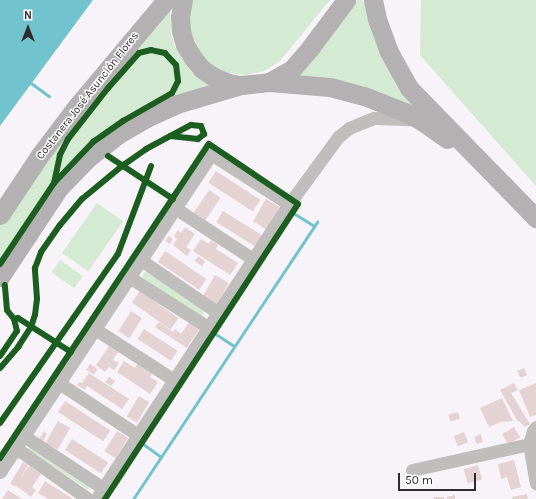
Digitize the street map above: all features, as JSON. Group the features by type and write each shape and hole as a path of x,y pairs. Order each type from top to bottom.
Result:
{"highway":[{"name":"Costanera José Asunción Flores","path":"0,215 40,155 77,106 166,0"},
{"path":"182,0 180,17 181,31 185,45 193,58 202,68 214,77 228,83 241,85"},
{"path":"269,82 281,76 296,64 346,0"},
{"path":"373,0 377,19 388,50 409,88 536,218"},
{"path":"0,277 59,188 88,158 117,135 146,118 177,104 241,85 269,82 330,87 364,96 420,120 488,170"}],"street":[{"path":"96,499 289,204 338,137 349,128 374,118 420,120"},
{"path":"0,472 212,154 289,204"},
{"path":"175,208 253,259"},
{"path":"141,260 218,313"},
{"path":"129,277 208,327"},
{"path":"95,328 174,380"},
{"path":"59,383 138,435"},
{"path":"536,427 533,431 529,444 536,482"},
{"path":"24,436 103,488"},
{"path":"412,470 529,444"},
{"path":"16,448 88,499"}],"green space":[{"path":"190,0 330,0 280,61 264,71 246,75 228,73 212,67 198,53 190,38"},
{"path":"355,0 362,0 365,4 426,115 292,76"},
{"path":"421,0 536,0 536,186 420,55"},
{"path":"170,9 171,34 175,47 191,72 210,84 125,121 0,266 0,225 74,120"},
{"path":"97,203 123,221 88,271 62,253"},
{"path":"60,260 83,276 74,288 51,272"},
{"path":"144,272 147,272 203,309 204,313 202,316 142,278"},
{"path":"30,447 90,487 88,490 28,449"}],"water":[{"path":"0,0 93,0 0,126"}],"building":[{"path":"216,171 260,200 253,212 208,183"},
{"path":"209,190 221,198 206,220 194,212"},
{"path":"266,199 280,207 267,230 253,222"},
{"path":"223,211 265,237 258,248 216,222"},
{"path":"185,227 195,234 186,247 191,250 187,256 173,245 177,239 174,236 178,230 181,233"},
{"path":"169,236 173,239 170,244 165,241"},
{"path":"201,239 209,244 211,240 218,245 216,249 238,263 230,275 193,251"},
{"path":"165,251 206,279 199,290 158,262"},
{"path":"198,256 205,261 202,266 194,261"},
{"path":"215,275 229,283 216,305 202,297"},
{"path":"140,291 179,318 170,329 132,302"},
{"path":"131,311 142,318 129,338 118,331"},
{"path":"190,321 200,328 187,348 155,327 159,322 173,332 175,329 181,334"},
{"path":"144,329 178,351 171,361 137,339"},
{"path":"109,346 118,352 113,360 119,363 114,370 109,367 105,372 96,365"},
{"path":"124,361 135,368 137,364 152,374 150,377 158,382 150,394 117,372"},
{"path":"90,364 98,369 94,375 86,370"},
{"path":"524,368 527,375 521,378 517,371"},
{"path":"89,373 129,399 122,409 87,386 85,390 77,385 79,382 82,383"},
{"path":"109,377 115,381 111,386 105,382"},
{"path":"514,383 518,390 511,393 530,424 525,427 519,421 518,422 500,390"},
{"path":"536,383 536,415 530,417 519,390"},
{"path":"139,396 149,402 137,423 127,417"},
{"path":"502,398 513,421 501,422 489,427 480,408"},
{"path":"65,401 110,430 103,441 58,412"},
{"path":"458,412 460,419 450,421 448,415"},
{"path":"58,421 70,428 58,450 46,443"},
{"path":"514,427 520,437 508,444 502,434"},
{"path":"44,431 47,434 43,441 39,439"},
{"path":"117,431 128,438 115,458 104,451"},
{"path":"464,432 468,442 458,446 454,436"},
{"path":"481,434 483,442 477,444 474,437"},
{"path":"72,439 108,462 101,473 65,450"},
{"path":"514,460 521,487 511,490 507,477 501,479 498,464"},
{"path":"23,462 28,465 15,487 10,483"},
{"path":"478,465 482,479 468,484 464,469"},
{"path":"29,466 41,474 32,487 36,490 31,497 15,485"},
{"path":"45,481 73,499 48,499 38,493"},
{"path":"8,490 22,499 2,499"},
{"path":"527,494 528,499 513,499 512,497"},
{"path":"455,495 455,499 447,499 447,497"},
{"path":"434,497 444,497 444,499 434,499"}],"waterway":[{"path":"28,81 49,96"},
{"path":"290,211 314,226"},
{"path":"133,499 317,222"},
{"path":"211,331 234,346"},
{"path":"139,441 161,457"}],"cycle path":[{"path":"0,264 54,183 93,142 123,121 172,93 178,81 176,65 165,53 151,50 139,53 108,88 68,139 60,155 54,183"},
{"path":"0,368 18,347 31,327 35,315 37,299 35,268 41,252 60,225 82,199 122,166 146,149 191,125 201,126 204,134 198,139 170,136"},
{"path":"0,458 209,144 298,204 105,499"},
{"path":"108,156 173,199"},
{"path":"0,423 118,254 151,166"},
{"path":"0,356 17,331 14,319 7,310 5,285"},
{"path":"14,319 18,318 71,352"}]}
